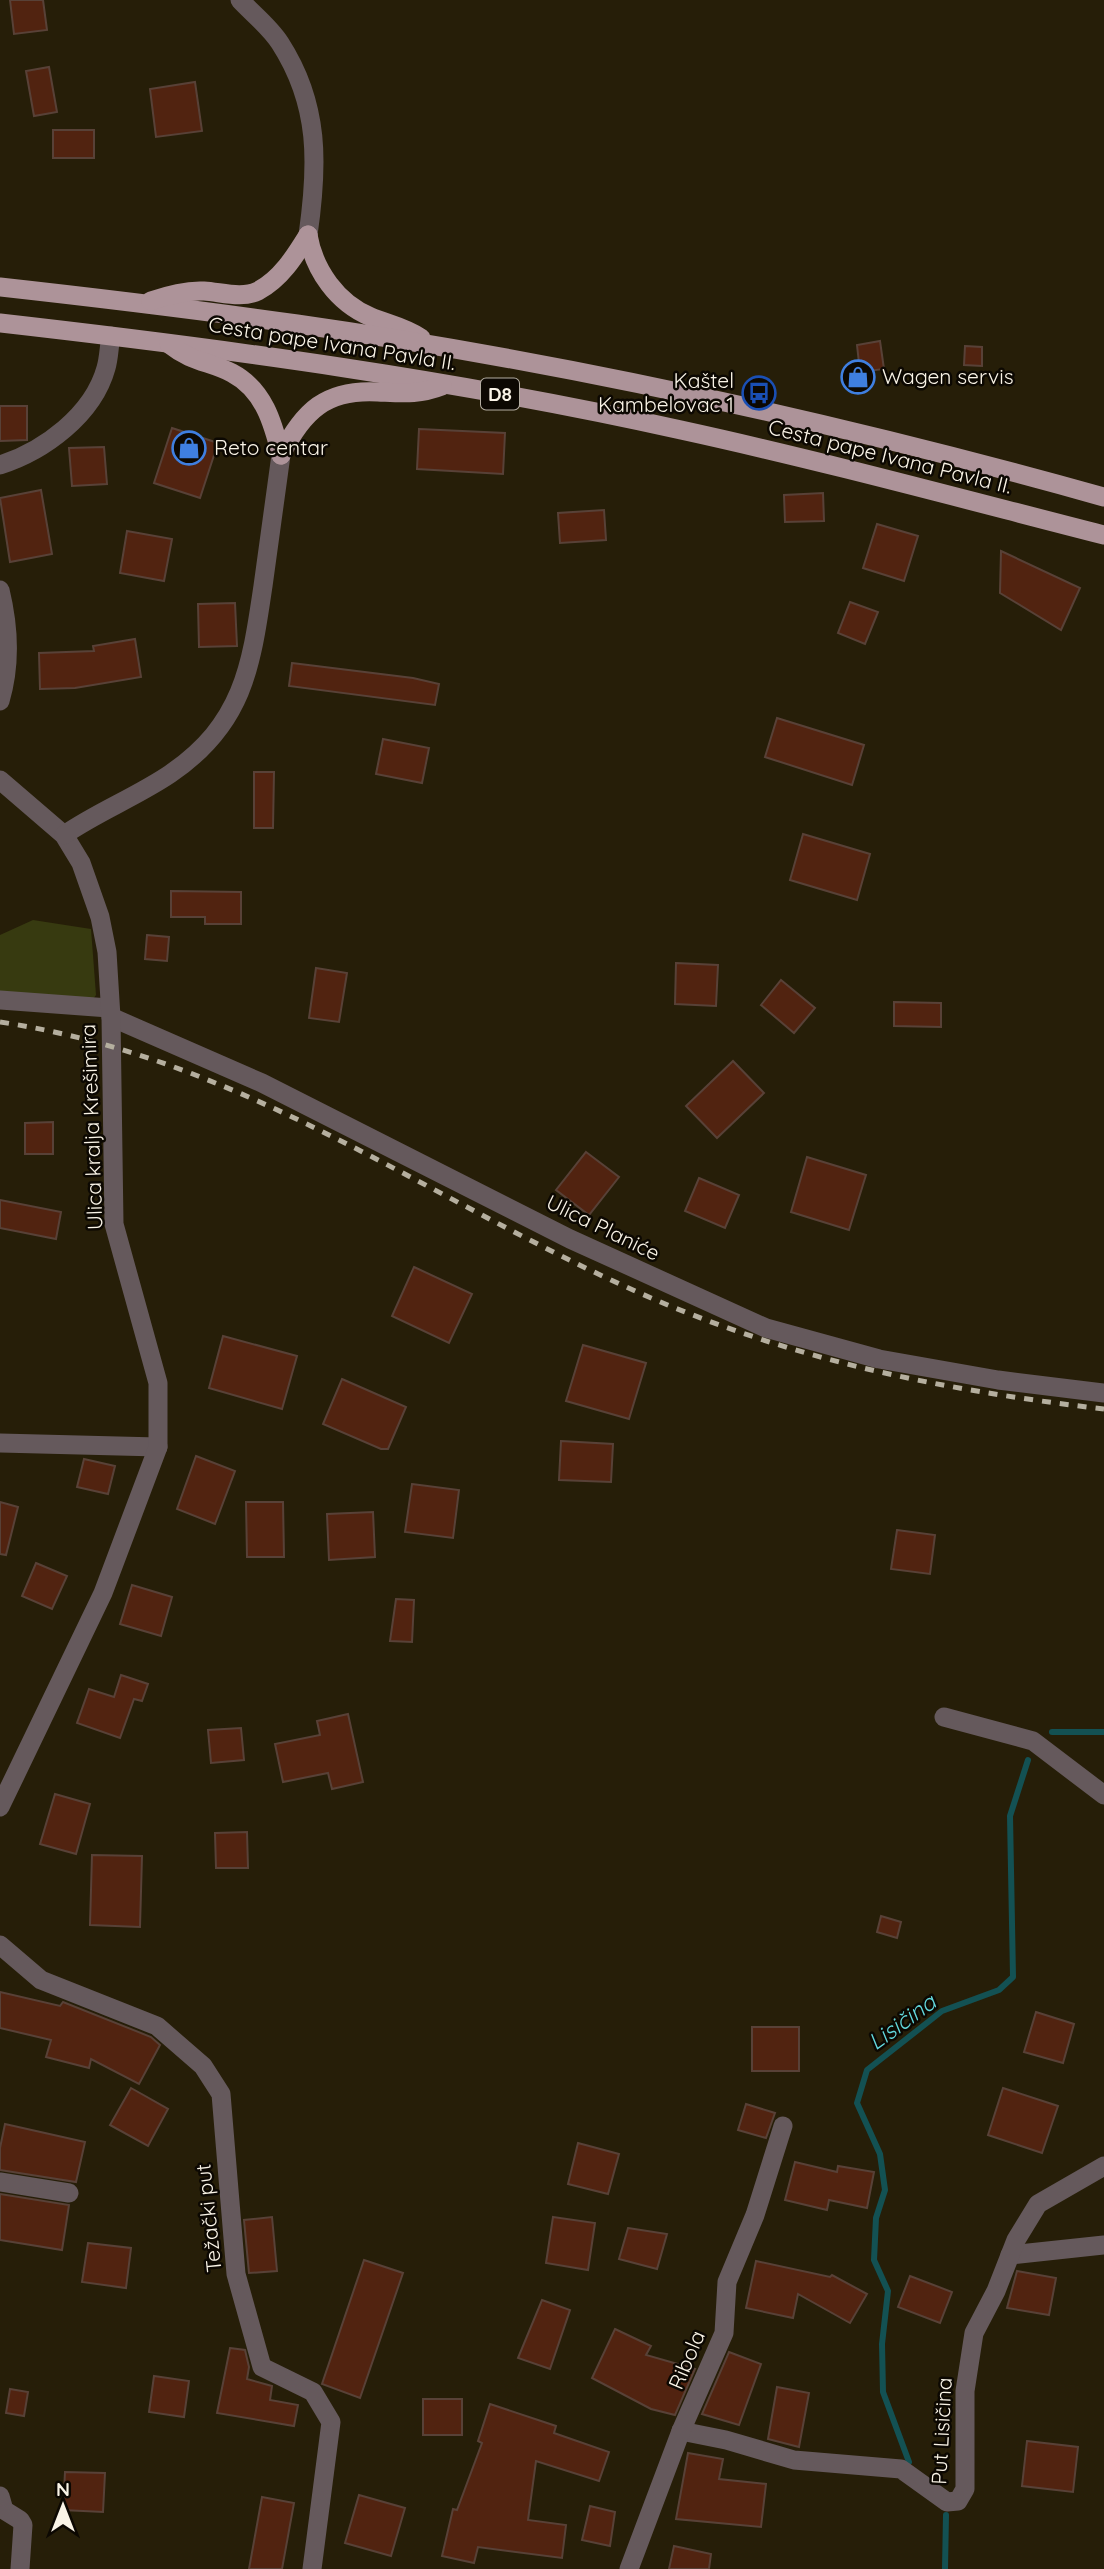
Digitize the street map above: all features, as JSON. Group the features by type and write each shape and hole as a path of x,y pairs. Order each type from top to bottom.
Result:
{"main road":[{"path":"143,304 180,293 202,291 240,295 257,291 291,262 308,235"},
{"path":"308,235 312,258 320,273 351,306 415,334 434,346"},
{"name":"Cesta pape Ivana Pavla II.","path":"0,287 143,304 434,346 817,422 1104,497"},
{"name":"Cesta pape Ivana Pavla II.","path":"0,323 165,342 449,384 679,429 819,461 1104,535"},
{"path":"165,342 184,356 231,372 248,384 273,422 281,454"},
{"path":"281,454 296,424 312,409 332,398 354,392 407,395 449,384"}],"street":[{"path":"240,0 280,42 310,106 316,180 308,235"},
{"path":"0,465 32,453 78,415 94,394 106,370 111,335"},
{"path":"64,835 87,819 169,775 218,730 237,699 253,658 281,454"},
{"path":"0,590 8,621 8,648 5,686 0,701"},
{"name":"Ulica kralja Krešimira","path":"0,780 64,835 81,863 100,917 107,952 110,1013 114,1224 158,1383 158,1447 103,1593 0,1807"},
{"name":"Ulica Planiće","path":"0,1000 110,1013 274,1089 570,1239 766,1328 879,1359 998,1380 1104,1393"},
{"path":"0,1443 158,1447"},
{"path":"944,1717 1033,1741 1104,1795"},
{"name":"Težački put","path":"0,1945 41,1980 157,2026 203,2066 221,2094 236,2274 262,2367 313,2392 331,2421 312,2569"},
{"name":"Ribola","path":"629,2569 681,2431 723,2333 727,2282 755,2215 783,2126"},
{"name":"Put Lisičina","path":"681,2431 726,2440 794,2460 901,2469 947,2502 958,2501 965,2490 965,2391 974,2333 996,2291 1010,2255 1038,2204 1104,2166"},
{"path":"0,2182 69,2193"},
{"path":"1010,2255 1104,2245"},
{"path":"0,2496 4,2510 23,2525 20,2569"}],"green space":[{"path":"33,920 91,929 96,995 93,999 0,991 0,935"}],"building":[{"path":"10,0 43,0 47,30 14,34"},
{"path":"49,67 57,112 34,116 26,71"},
{"path":"195,82 202,131 156,137 150,89"},
{"path":"53,130 94,130 94,158 53,158"},
{"path":"880,341 884,369 860,372 857,345"},
{"path":"965,346 982,347 982,366 964,365"},
{"path":"0,406 27,406 27,440 0,441"},
{"path":"172,428 218,443 200,498 154,483"},
{"path":"419,429 505,433 503,474 417,469"},
{"path":"104,447 107,484 72,486 69,448"},
{"path":"41,490 52,554 10,562 0,498"},
{"path":"823,493 824,521 785,522 784,495"},
{"path":"604,510 606,540 560,543 558,513"},
{"path":"877,524 918,536 904,581 863,568"},
{"path":"127,531 172,539 164,581 120,573"},
{"path":"1001,551 1080,588 1061,630 1000,593"},
{"path":"850,602 878,612 865,644 838,633"},
{"path":"235,603 237,646 199,647 198,604"},
{"path":"135,639 141,677 75,688 40,689 39,653 94,651 93,646"},
{"path":"292,663 413,678 439,684 435,705 289,686"},
{"path":"777,718 864,745 852,785 765,757"},
{"path":"383,739 429,748 422,783 376,774"},
{"path":"254,772 274,772 273,828 254,828"},
{"path":"803,834 870,854 857,900 790,880"},
{"path":"171,891 241,892 241,924 205,924 205,917 171,917"},
{"path":"147,935 169,937 167,961 145,959"},
{"path":"676,963 718,965 716,1006 675,1004"},
{"path":"316,968 347,973 339,1022 309,1018"},
{"path":"781,980 815,1008 794,1033 761,1005"},
{"path":"894,1002 941,1003 941,1027 894,1026"},
{"path":"733,1061 764,1093 717,1138 686,1106"},
{"path":"53,1122 53,1154 25,1154 25,1123"},
{"path":"586,1152 619,1177 589,1215 556,1190"},
{"path":"807,1157 866,1175 849,1230 791,1212"},
{"path":"699,1178 739,1195 725,1228 685,1211"},
{"path":"0,1200 61,1212 56,1239 0,1228"},
{"path":"414,1267 472,1294 449,1343 392,1316"},
{"path":"223,1336 297,1356 282,1409 209,1388"},
{"path":"583,1345 646,1363 629,1419 566,1401"},
{"path":"342,1379 406,1407 388,1449 381,1449 323,1424"},
{"path":"561,1441 613,1444 611,1482 559,1480"},
{"path":"196,1456 235,1471 215,1524 177,1509"},
{"path":"84,1459 115,1466 108,1494 77,1487"},
{"path":"412,1484 459,1490 453,1538 405,1532"},
{"path":"0,1502 18,1507 6,1555 0,1554"},
{"path":"246,1502 283,1502 284,1557 247,1557"},
{"path":"373,1512 375,1557 329,1560 327,1514"},
{"path":"897,1530 935,1535 930,1574 891,1569"},
{"path":"36,1563 67,1576 52,1609 22,1596"},
{"path":"132,1585 172,1597 161,1636 120,1624"},
{"path":"396,1599 414,1600 412,1642 390,1641"},
{"path":"121,1675 148,1684 142,1701 134,1699 120,1738 77,1723 89,1689 114,1697"},
{"path":"348,1714 363,1782 332,1789 328,1773 283,1782 275,1744 320,1735 317,1721"},
{"path":"241,1728 244,1760 211,1763 208,1730"},
{"path":"55,1794 90,1804 76,1854 40,1844"},
{"path":"247,1832 248,1868 216,1868 215,1833"},
{"path":"92,1855 142,1856 140,1927 90,1925"},
{"path":"881,1916 901,1922 897,1938 877,1932"},
{"path":"0,1992 60,2006 63,2002 151,2037 160,2045 139,2084 91,2059 89,2068 46,2057 51,2040 0,2028"},
{"path":"1036,2012 1074,2024 1063,2063 1024,2052"},
{"path":"752,2027 799,2027 799,2071 752,2071"},
{"path":"131,2088 168,2109 148,2146 110,2125"},
{"path":"1003,2088 1058,2106 1042,2153 988,2135"},
{"path":"746,2104 775,2113 766,2138 738,2130"},
{"path":"5,2124 85,2142 76,2182 0,2170 0,2148"},
{"path":"578,2143 619,2154 608,2194 568,2184"},
{"path":"795,2162 837,2172 838,2166 874,2172 867,2208 829,2200 827,2210 785,2200"},
{"path":"0,2194 69,2205 62,2250 0,2240"},
{"path":"272,2217 277,2271 249,2273 244,2220"},
{"path":"553,2217 595,2223 588,2270 546,2263"},
{"path":"628,2228 667,2234 657,2269 619,2259"},
{"path":"88,2243 131,2248 126,2288 82,2282"},
{"path":"364,2260 403,2273 360,2398 322,2384"},
{"path":"756,2261 830,2277 832,2275 867,2294 850,2323 798,2294 793,2318 746,2308"},
{"path":"1017,2271 1056,2278 1049,2315 1007,2308"},
{"path":"910,2276 952,2292 940,2323 898,2307"},
{"path":"542,2300 570,2310 550,2369 518,2358"},
{"path":"615,2329 651,2346 646,2355 695,2369 675,2415 651,2409 592,2378"},
{"path":"230,2348 245,2350 249,2367 247,2379 272,2386 270,2400 298,2405 294,2426 217,2413"},
{"path":"729,2352 761,2364 739,2425 702,2414"},
{"path":"154,2376 189,2381 184,2417 149,2412"},
{"path":"777,2387 809,2393 799,2447 768,2439"},
{"path":"10,2389 28,2392 24,2416 6,2413"},
{"path":"423,2399 462,2399 462,2435 423,2435"},
{"path":"490,2404 556,2426 554,2433 609,2452 599,2481 536,2461 528,2520 566,2525 562,2558 478,2547 474,2563 442,2556 453,2509 457,2510 482,2443 478,2441"},
{"path":"1027,2441 1078,2447 1073,2492 1022,2486"},
{"path":"688,2453 723,2459 719,2479 766,2484 761,2527 676,2519"},
{"path":"65,2472 105,2473 103,2512 63,2510"},
{"path":"359,2495 405,2508 391,2556 345,2543"},
{"path":"262,2497 294,2503 282,2569 249,2569"},
{"path":"590,2506 615,2512 610,2546 582,2540"},
{"path":"674,2546 711,2554 709,2569 669,2569"}],"waterway":[{"path":"1052,1732 1104,1732"},
{"name":"Lisičina","path":"909,2462 883,2392 882,2344 888,2291 874,2260 876,2218 885,2190 880,2154 857,2103 867,2070 942,2011 999,1990 1013,1977 1010,1816 1028,1760"},
{"name":"Lisičina","path":"945,2569 946,2515"}],"railway":[{"path":"0,1022 86,1039 167,1065 245,1096 321,1131 547,1249 624,1286 742,1333 859,1367 919,1380 1104,1409"}],"place":[{"name":"Wagen servis","path":"858,377"},
{"name":"Kaštel Kambelovac 1","path":"759,393"},
{"name":"Reto centar","path":"189,448"}]}
